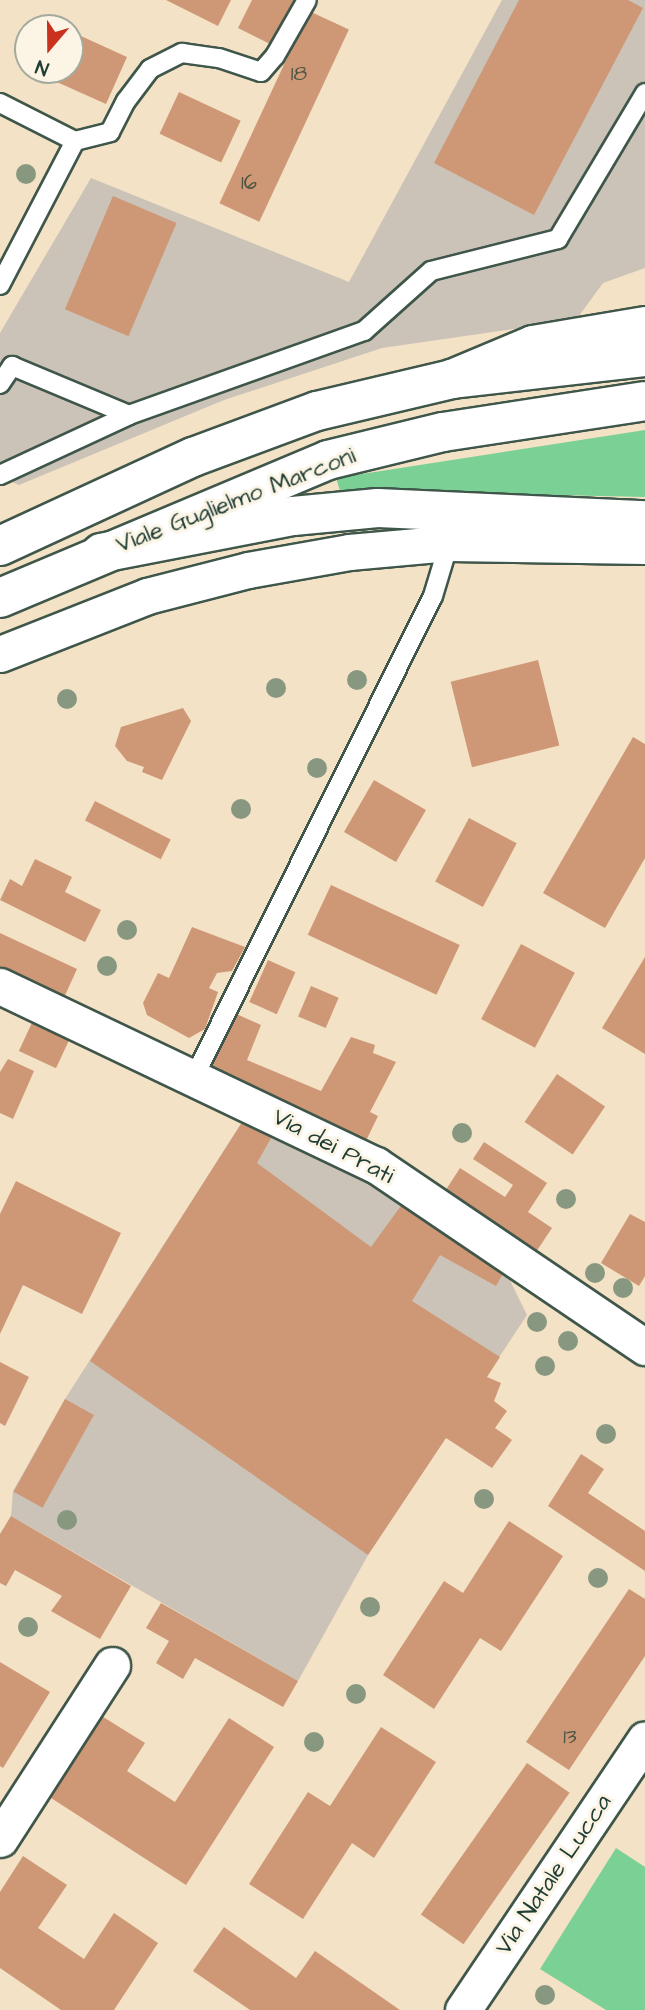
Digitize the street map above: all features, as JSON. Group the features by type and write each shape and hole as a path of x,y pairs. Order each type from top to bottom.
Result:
{"main road":[{"path":"452,379 533,345 645,326"},
{"name":"Viale Guglielmo Marconi","path":"0,546 192,457 317,411 452,379 645,357"},
{"name":"Viale Guglielmo Marconi","path":"0,597 328,460 443,432 645,401"},
{"path":"101,553 293,516 378,508 645,520"}],"street":[{"path":"0,654 146,596 248,570 349,552 449,543 645,546"},
{"name":"Via dei Prati","path":"0,986 376,1165 645,1347"},
{"path":"0,1839 112,1665"},
{"name":"Via Natale Lucca","path":"463,2010 645,1739"}],"lane":[{"path":"0,103 75,141 110,132 126,101 150,69 183,53 219,58 261,72 275,56 307,0"},
{"path":"0,475 129,415 364,331 431,271 558,239 645,93"},
{"path":"0,285 75,141"},
{"path":"0,384 12,366 129,415"},
{"path":"194,1077 433,596 449,543"}],"shaded area":[{"path":"502,0 645,0 645,268 603,283 576,320 382,348 224,400 19,485 0,477 0,333 91,178 349,282"},
{"path":"246,1116 403,1203 505,1270 527,1315 368,1555 298,1681 11,1516 13,1491 65,1399"}],"green space":[{"path":"645,430 645,497 507,494 342,497 336,478"},
{"path":"616,1848 645,1867 645,2010 606,2010 540,1969"}],"building":[{"path":"166,0 231,0 218,26"},
{"path":"252,0 296,0 272,45 238,28"},
{"path":"519,0 628,0 643,8 534,215 434,163"},
{"path":"309,11 349,30 259,222 219,203"},
{"path":"84,37 127,57 106,104 61,84 84,84"},
{"path":"179,92 241,121 221,162 160,134"},
{"path":"113,196 177,223 128,336 65,309"},
{"path":"538,660 559,745 472,767 451,682"},
{"path":"183,708 191,721 162,780 142,772 144,767 127,761 115,746 121,727"},
{"path":"633,737 645,744 645,858 605,928 543,893"},
{"path":"374,780 426,810 396,862 344,832"},
{"path":"95,801 171,840 161,859 85,821"},
{"path":"469,818 517,843 483,907 435,882"},
{"path":"35,859 72,877 65,892 101,910 85,942 0,900 10,879 22,886"},
{"path":"331,885 460,945 436,995 308,935"},
{"path":"192,927 245,947 232,971 217,973 209,988 218,992 205,1029 189,1038 147,1015 143,1003 158,973 169,978"},
{"path":"0,933 77,969 62,1002 0,973"},
{"path":"521,944 575,973 535,1048 481,1019"},
{"path":"645,957 645,1054 602,1028"},
{"path":"268,960 295,972 277,1014 249,1002"},
{"path":"311,986 339,998 326,1028 298,1016"},
{"path":"37,1012 74,1029 56,1068 19,1051"},
{"path":"232,1012 261,1025 247,1060 321,1091 351,1037 375,1045 373,1053 396,1062 370,1112 378,1116 362,1149 205,1076"},
{"path":"8,1059 34,1071 13,1119 0,1113 0,1072"},
{"path":"557,1074 605,1106 573,1155 525,1122"},
{"path":"246,1116 275,1131 257,1163 371,1247 403,1203 505,1270 496,1286 440,1255 412,1301 500,1357 487,1377 501,1383 494,1401 507,1411 495,1428 512,1440 492,1468 446,1438 368,1555 90,1361"},
{"path":"484,1142 547,1183 528,1212 552,1228 532,1258 440,1199 460,1168 505,1197 513,1185 473,1159"},
{"path":"16,1181 121,1233 82,1314 23,1285 0,1334 0,1214"},
{"path":"630,1214 645,1222 645,1276 639,1286 601,1263"},
{"path":"0,1362 29,1377 5,1426 0,1423"},
{"path":"65,1399 94,1415 42,1508 14,1492"},
{"path":"581,1454 604,1469 588,1493 645,1531 645,1571 548,1506"},
{"path":"11,1516 131,1586 100,1639 51,1611 62,1596 15,1570 6,1586 0,1583 0,1534"},
{"path":"509,1521 563,1556 501,1651 480,1638 434,1709 383,1675 444,1581 463,1593"},
{"path":"629,1589 645,1599 645,1656 569,1770 526,1742"},
{"path":"161,1603 298,1681 283,1707 195,1658 183,1679 156,1663 169,1641 146,1628"},
{"path":"0,1662 50,1692 3,1768 0,1766"},
{"path":"100,1715 145,1743 127,1771 175,1802 229,1718 274,1747 186,1885 48,1796"},
{"path":"381,1727 436,1762 374,1858 352,1843 303,1919 249,1884 308,1792 330,1806"},
{"path":"527,1763 570,1793 463,1944 421,1915"},
{"path":"23,1856 67,1885 38,1928 84,1959 114,1913 158,1943 114,2010 61,2010 0,1968 0,1892"},
{"path":"224,1927 296,1978 315,1951 400,2010 250,2010 193,1971"}]}
